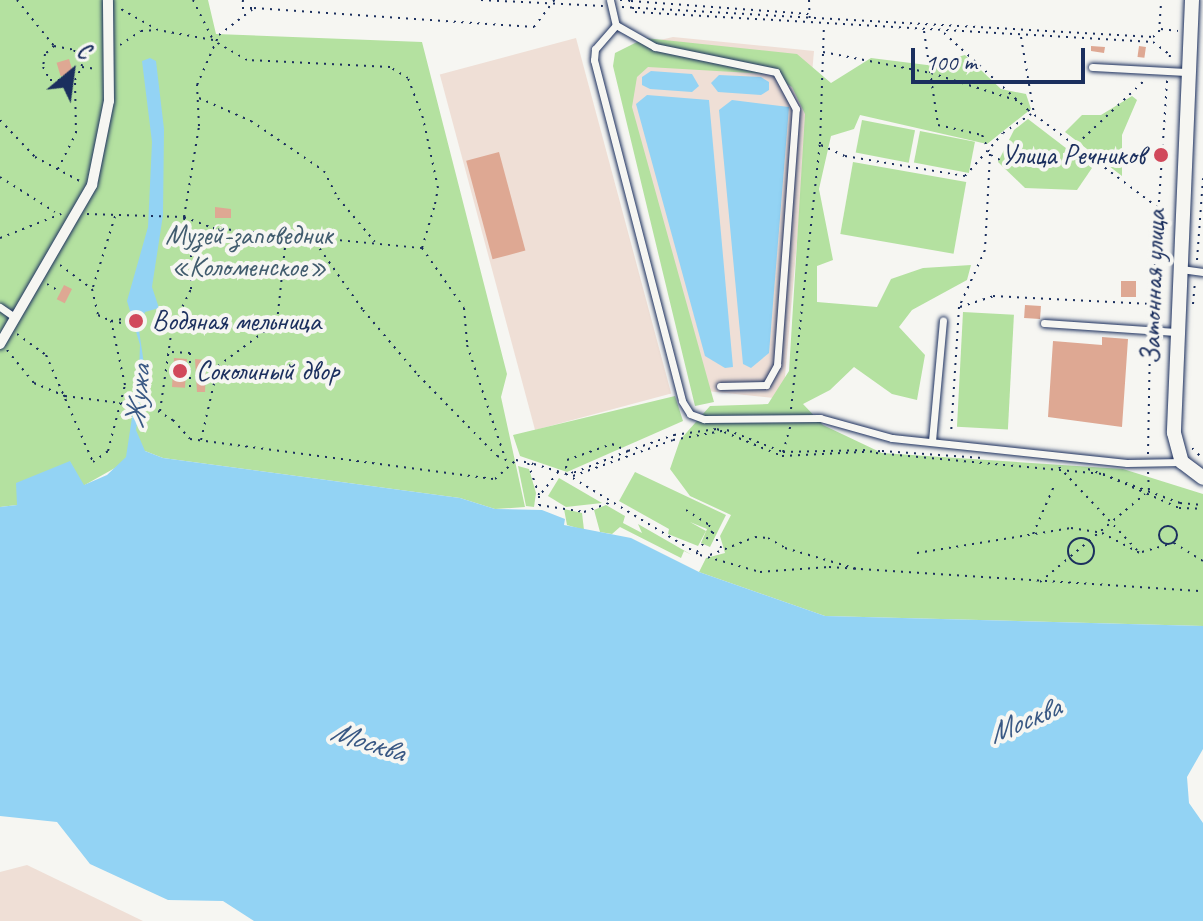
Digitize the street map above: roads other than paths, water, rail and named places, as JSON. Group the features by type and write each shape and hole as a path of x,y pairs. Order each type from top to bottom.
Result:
{"street":[{"name":"Затонная улица","path":"1182,462 1176,332 1192,0"},
{"path":"0,344 14,314 92,185 111,75 109,2"},
{"path":"1182,462 1203,478"}],"lane":[{"path":"611,3 616,25 655,47 776,72 796,109 777,365 766,385 720,386"},
{"path":"616,25 595,49 594,60 685,408 704,419 793,417 932,441 1148,464 1182,462"},
{"path":"1092,67 1168,71 1203,61"},
{"path":"1179,269 1200,271"},
{"path":"0,307 14,314"},
{"path":"932,441 943,320"},
{"path":"1044,323 1176,332"}],"water":[{"path":"150,58 156,61 164,129 163,215 152,287 159,308 145,312 139,330 145,371 136,430 145,451 163,458 460,498 495,509 542,510 565,519 564,525 631,538 699,572 825,616 1203,626 1203,749 1187,777 1189,803 1203,823 1203,921 254,921 223,901 168,900 90,864 57,822 0,816 0,507 17,505 16,483 70,461 84,485 107,475 126,457 140,345 127,301 148,227 152,142 142,61"},
{"path":"651,71 692,74 699,86 692,92 650,89 642,85 642,77"},
{"path":"719,75 761,77 769,82 769,90 761,95 718,92 711,83"},
{"path":"647,95 709,100 733,367 725,368 705,356 636,104"},
{"path":"732,100 789,107 769,353 751,368 743,364 719,110"}],"place":[{"name":"Улица Речников","path":"1161,155"},
{"name":"Водяная мельница","path":"136,321"},
{"name":"Соколиный двор","path":"180,371"}],"park label":[{"name":"Музей-заповедник «Коломенское»","path":"249,251"}],"water label":[{"name":"Жужа","path":"137,397"},
{"name":"Москва","path":"1024,720"},
{"name":"Москва","path":"368,741"}]}
